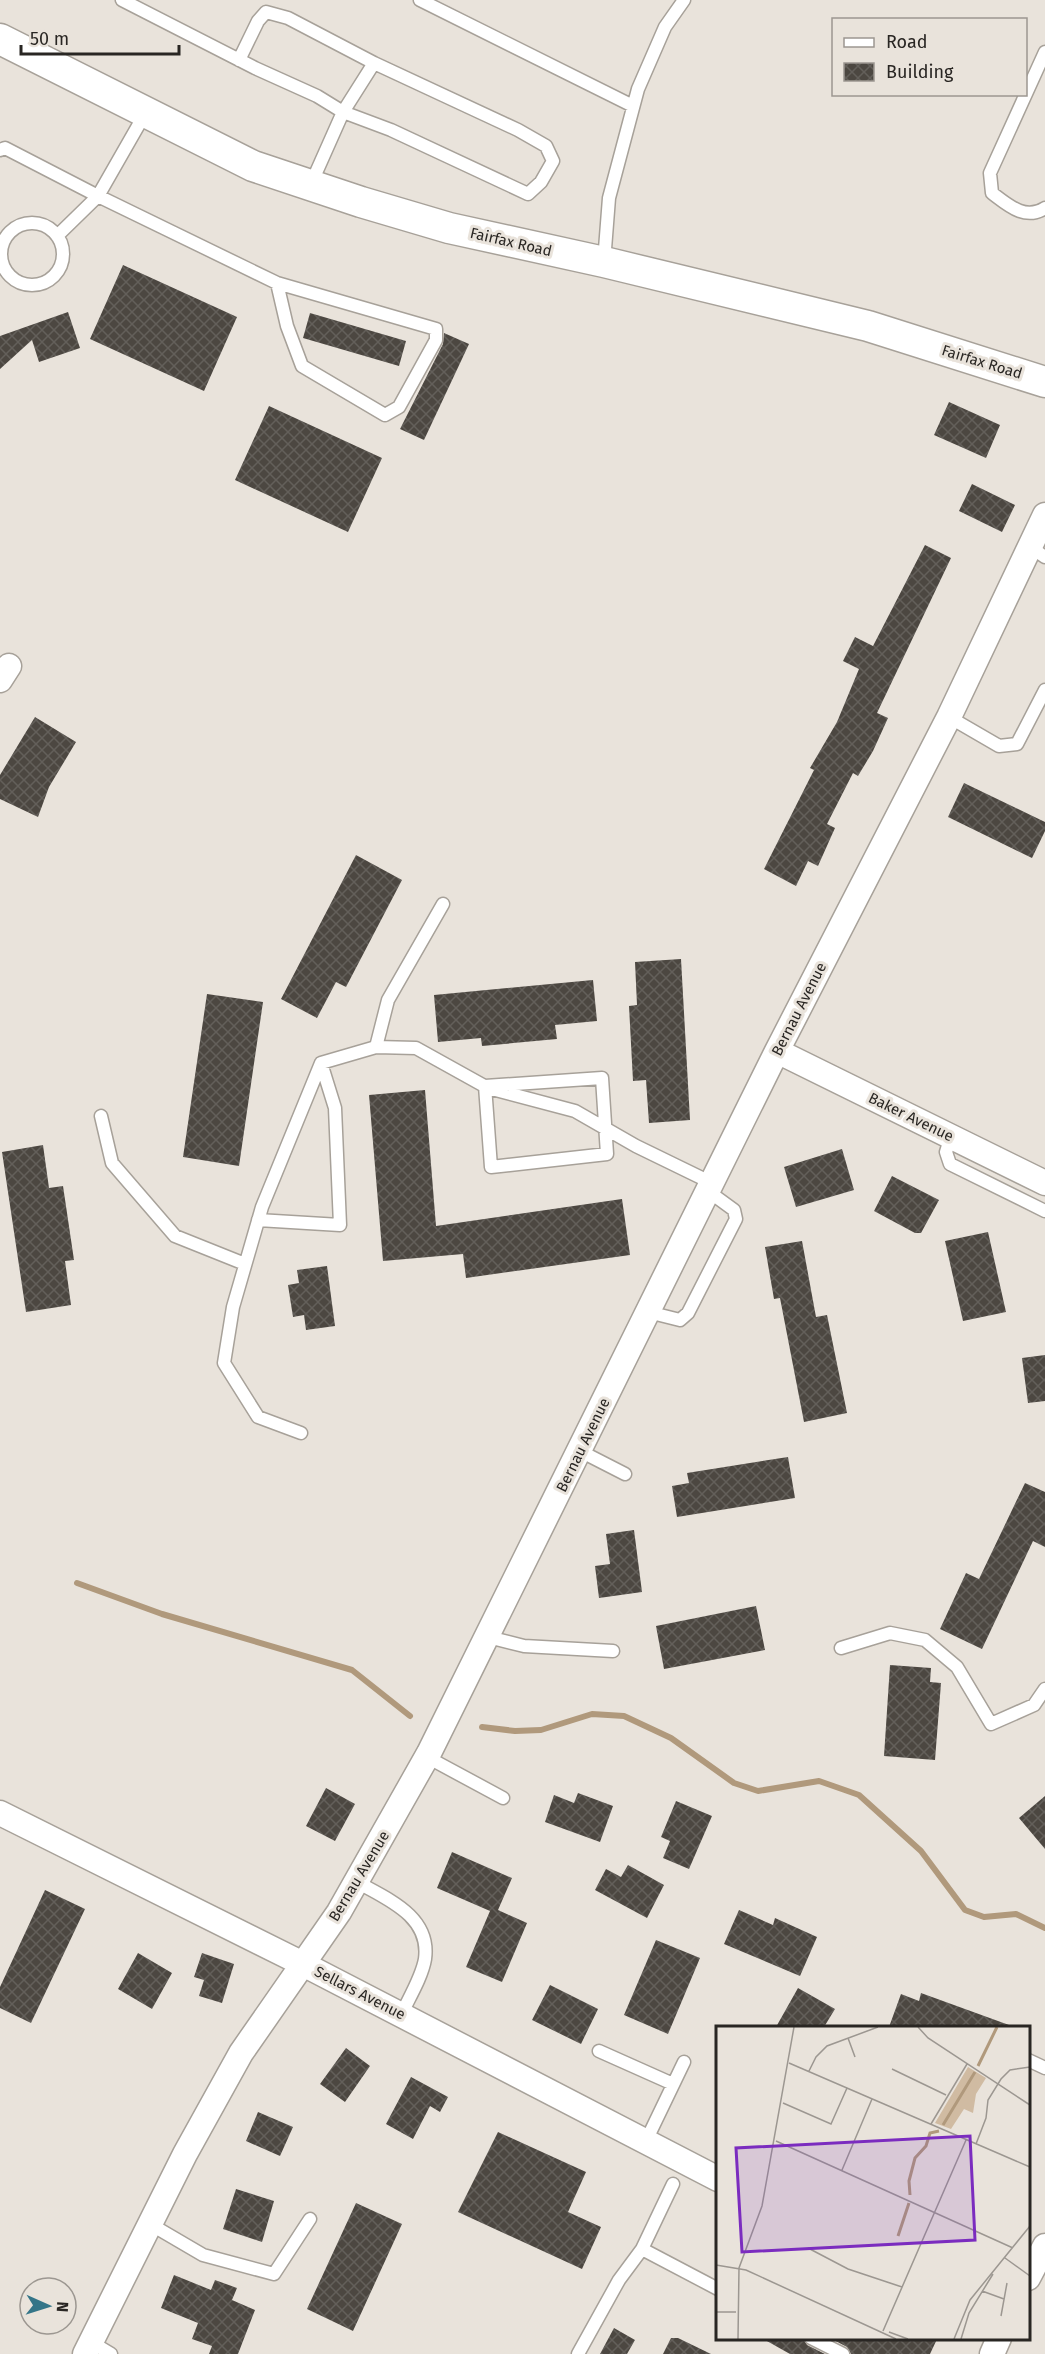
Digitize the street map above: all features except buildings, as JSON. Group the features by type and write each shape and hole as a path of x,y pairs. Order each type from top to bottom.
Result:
{"street":[{"name":"Fairfax Road","path":"0,39 253,166 449,228 604,262 868,326 1045,382"},
{"name":"Bernau Avenue","path":"96,2350 150,2224 185,2154 241,2053 357,1882 427,1757 777,1051 1037,552 1045,515"},
{"name":"Baker Avenue","path":"777,1051 1045,1183"},
{"name":"Sellars Avenue","path":"0,1813 301,1963 716,2177"},
{"path":"1030,2276 1045,2246"},
{"path":"992,2354 998,2339"}],"lane":[{"path":"122,0 239,60 317,96 343,112 391,130 528,194 541,182 553,161 546,146 518,130 374,63 288,18 266,12 258,21 239,60"},
{"path":"420,0 633,106"},
{"path":"604,262 609,198 638,89 665,27 684,0"},
{"path":"1027,92 1045,52"},
{"path":"311,185 343,112 374,63"},
{"path":"1025,96 990,173 992,193 1015,211 1037,213 1045,208"},
{"path":"57,236 98,196 146,112"},
{"path":"0,150 5,148 277,283 436,329 436,340 399,407 385,415 302,366 287,326 277,283"},
{"path":"31,223 41,224 57,236 63,256 60,266 46,281 26,285 8,274 1,255 6,236 12,229 31,223"},
{"path":"949,717 999,746 1017,744 1045,690"},
{"path":"376,1047 388,1000 443,904"},
{"path":"321,1063 376,1047 416,1048 485,1086 575,1111 710,1187 734,1210 736,1219 688,1313 680,1320 648,1312"},
{"path":"301,1433 258,1417 224,1363 233,1307 258,1220 321,1063"},
{"path":"258,1220 340,1225 335,1108 321,1063"},
{"path":"602,1078 607,1154 491,1167 485,1086 602,1078"},
{"path":"101,1116 112,1163 174,1236 245,1264"},
{"path":"951,1136 946,1152 950,1164 1045,1211"},
{"path":"579,1451 625,1474"},
{"path":"841,1648 890,1633 925,1640 957,1667 991,1724 1034,1705 1045,1689"},
{"path":"488,1637 524,1646 613,1651"},
{"path":"427,1757 503,1798"},
{"path":"357,1882 408,1911 425,1937 425,1960 401,2014"},
{"path":"599,2050 673,2084"},
{"path":"1030,2060 1045,2068"},
{"path":"646,2141 684,2062"},
{"path":"578,2354 619,2280 642,2249 673,2184"},
{"path":"150,2224 202,2255 274,2274 310,2219"},
{"path":"642,2249 716,2288"},
{"path":"815,2339 843,2354"}],"waterway":[{"path":"77,1583 162,1614 352,1670 410,1716"},
{"path":"482,1727 515,1731 541,1730 592,1714 624,1716 671,1738 734,1783 758,1791 819,1781 859,1795 921,1851 965,1910 984,1917 1016,1914 1045,1928"}]}
